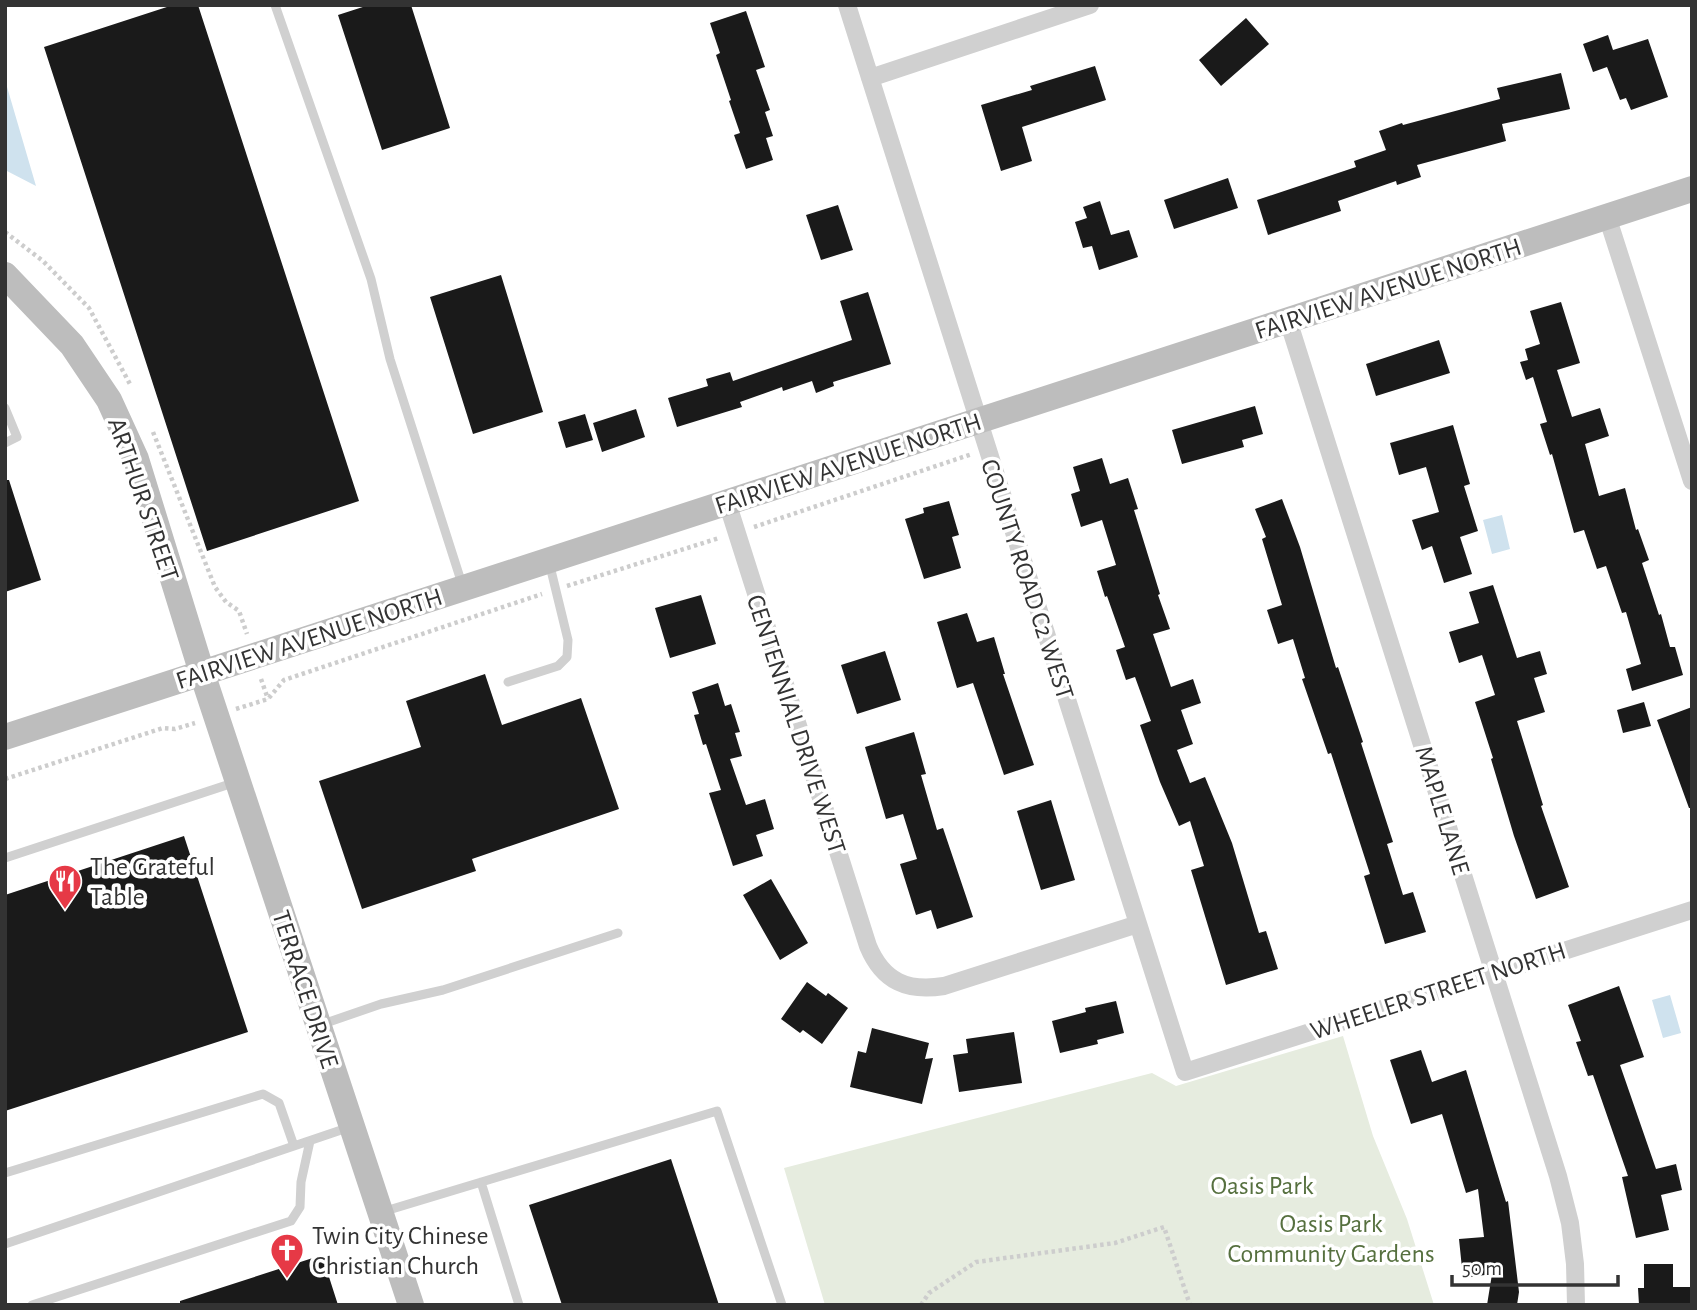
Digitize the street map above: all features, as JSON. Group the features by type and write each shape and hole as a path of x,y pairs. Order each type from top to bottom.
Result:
{"street":[{"name":"COUNTY ROAD C2 WEST","path":"847,5 1185,1072"},
{"path":"870,78 1090,5"},
{"name":"FAIRVIEW AVENUE NORTH","path":"5,737 1692,189"},
{"path":"1607,216 1692,481"},
{"name":"ARTHUR STREET","path":"5,275 72,345 109,400 136,459 202,673"},
{"name":"MAPLE LANE","path":"1288,320 1558,1176 1570,1223 1576,1305"},
{"name":"CENTENNIAL DRIVE WEST","path":"727,502 868,946 881,969 894,980 927,989 944,986 1138,924"},
{"name":"TERRACE DRIVE","path":"202,673 411,1305"},
{"name":"WHEELER STREET NORTH","path":"1185,1072 1692,910"}],"lane":[{"path":"275,5 371,279 390,359 463,588"},
{"path":"5,408 17,437 5,443"},
{"path":"508,682 558,666 567,657 568,640 549,560"},
{"path":"5,859 238,782"},
{"path":"318,1025 381,1004 443,990 618,933"},
{"path":"5,1173 263,1094 279,1103 294,1146"},
{"path":"380,1212 717,1111 782,1305"},
{"path":"5,1244 352,1126"},
{"path":"32,1305 291,1221 300,1206 301,1182 310,1140"},
{"path":"481,1182 519,1305"}],"path":[{"path":"268,699 284,680 987,449"},
{"path":"5,779 163,728 175,729"},
{"path":"921,1305 929,1293 976,1262 1115,1243 1164,1227 1191,1305"}],"green space":[{"name":"Oasis Park","path":"1343,1036 1373,1136 1407,1219 1434,1305 825,1305 784,1168 1152,1073 1176,1086"}],"water":[{"path":"5,80 36,186 5,170"},
{"path":"1502,515 1510,549 1492,554 1483,520"},
{"path":"1670,995 1681,1033 1663,1038 1652,1000"}],"building":[{"path":"173,5 198,5 359,501 207,551 44,47"},
{"path":"369,5 411,5 450,128 382,150 338,15"},
{"path":"746,11 765,67 756,70 770,110 765,112 773,136 766,138 773,160 746,169 734,135 740,133 716,55 720,53 710,23"},
{"path":"1246,18 1269,44 1221,86 1199,60"},
{"path":"1608,35 1613,50 1648,39 1668,97 1631,110 1626,98 1620,100 1607,67 1593,72 1583,44"},
{"path":"1095,66 1106,100 1022,127 1032,161 1001,171 981,105 1032,90 1030,86"},
{"path":"1561,73 1570,109 1502,124 1506,141 1417,165 1421,177 1397,185 1396,181 1338,201 1341,211 1268,235 1257,200 1356,167 1354,161 1386,150 1379,131 1500,99 1497,88"},
{"path":"1228,178 1238,208 1174,229 1164,200"},
{"path":"1100,201 1111,235 1129,230 1138,257 1099,270 1092,246 1083,248 1075,222 1087,218 1083,207"},
{"path":"838,205 853,250 821,260 806,215"},
{"path":"501,275 543,412 473,434 430,297"},
{"path":"868,292 891,364 833,382 834,386 816,393 812,381 783,391 782,387 740,402 742,407 677,427 668,398 708,386 706,379 730,372 733,381 852,340 840,301"},
{"path":"1561,302 1580,363 1557,370 1572,417 1600,408 1609,436 1585,444 1599,496 1625,488 1636,530 1638,529 1649,560 1642,563 1670,647 1675,647 1683,675 1632,691 1626,669 1641,664 1626,612 1622,613 1606,566 1597,569 1584,530 1574,533 1552,454 1550,455 1540,424 1547,422 1533,377 1526,380 1520,362 1528,360 1525,349 1540,344 1530,311"},
{"path":"1439,340 1450,373 1376,396 1366,364"},
{"path":"1255,406 1263,434 1242,440 1244,447 1182,464 1172,430"},
{"path":"636,409 645,437 602,452 593,423"},
{"path":"585,414 593,440 566,448 558,422"},
{"path":"1453,425 1470,484 1464,486 1478,531 1460,537 1472,574 1444,583 1432,546 1422,550 1412,520 1439,512 1426,467 1399,475 1390,443"},
{"path":"1102,458 1110,484 1128,478 1138,509 1134,510 1170,629 1153,634 1171,687 1193,679 1201,703 1181,710 1193,744 1177,750 1190,783 1205,777 1232,843 1259,933 1266,931 1278,969 1226,985 1191,870 1204,866 1190,821 1179,826 1140,725 1151,721 1135,677 1126,680 1116,650 1125,647 1097,571 1116,565 1102,520 1081,527 1071,494 1080,491 1073,467"},
{"path":"5,480 9,480 41,580 5,592"},
{"path":"1282,499 1300,547 1336,668 1338,667 1363,742 1361,743 1393,842 1387,844 1403,895 1413,892 1426,932 1385,944 1364,876 1370,874 1331,753 1328,754 1302,679 1305,678 1293,639 1278,644 1267,610 1282,605 1262,539 1266,537 1255,509"},
{"path":"949,501 959,535 952,537 961,568 924,579 905,519 924,513 923,508"},
{"path":"1493,585 1517,658 1540,651 1547,674 1534,678 1545,712 1517,721 1543,805 1541,806 1569,887 1536,899 1514,836 1475,702 1495,695 1482,655 1459,663 1449,632 1479,623 1469,592"},
{"path":"701,595 716,644 670,658 655,608"},
{"path":"967,613 977,642 994,637 1003,674 1034,765 1004,775 973,683 957,688 937,622"},
{"path":"885,651 901,700 857,714 841,665"},
{"path":"485,674 502,725 581,698 619,809 472,859 476,871 362,909 319,781 421,747 406,701"},
{"path":"718,683 725,706 731,704 740,732 735,733 742,756 730,759 746,805 765,799 774,829 756,835 763,856 733,866 709,793 721,790 694,715 699,714 692,692"},
{"path":"1644,702 1651,726 1623,733 1617,710"},
{"path":"1692,707 1692,808 1689,808 1657,720"},
{"path":"914,732 926,774 921,775 937,830 943,828 973,917 937,929 931,910 916,915 900,864 917,859 903,814 886,819 865,747"},
{"path":"1051,800 1075,880 1041,890 1017,811"},
{"path":"184,836 248,1032 5,1111 5,895"},
{"path":"771,879 808,943 780,960 743,895"},
{"path":"807,982 848,1008 822,1044 781,1019"},
{"path":"1619,986 1644,1057 1620,1065 1656,1169 1676,1164 1682,1190 1661,1195 1669,1230 1636,1238 1622,1177 1628,1176 1593,1075 1588,1076 1576,1042 1581,1041 1568,1005"},
{"path":"1116,1001 1124,1033 1097,1040 1098,1044 1060,1053 1052,1021 1086,1012 1085,1008"},
{"path":"872,1028 929,1043 925,1059 933,1058 922,1104 850,1087 858,1051 866,1053"},
{"path":"1014,1032 1022,1083 959,1092 953,1055 968,1053 966,1039"},
{"path":"1421,1050 1432,1082 1466,1070 1506,1202 1508,1201 1519,1292 1517,1305 1487,1305 1492,1274 1463,1278 1459,1239 1484,1237 1478,1189 1466,1193 1442,1114 1411,1124 1390,1060"},
{"path":"671,1159 719,1305 562,1305 529,1205"},
{"name":"Twin City Chinese Christian Church","path":"322,1255 338,1305 180,1305 180,1301"},
{"path":"1644,1264 1673,1264 1673,1287 1692,1287 1692,1305 1639,1305 1638,1288 1644,1288"}],"place":[{"name":"The Grateful Table","path":"65,911"},
{"name":"Twin City Chinese Christian Church","path":"287,1280"}],"park label":[{"name":"Oasis Park Community Gardens","path":"1331,1238"}]}
